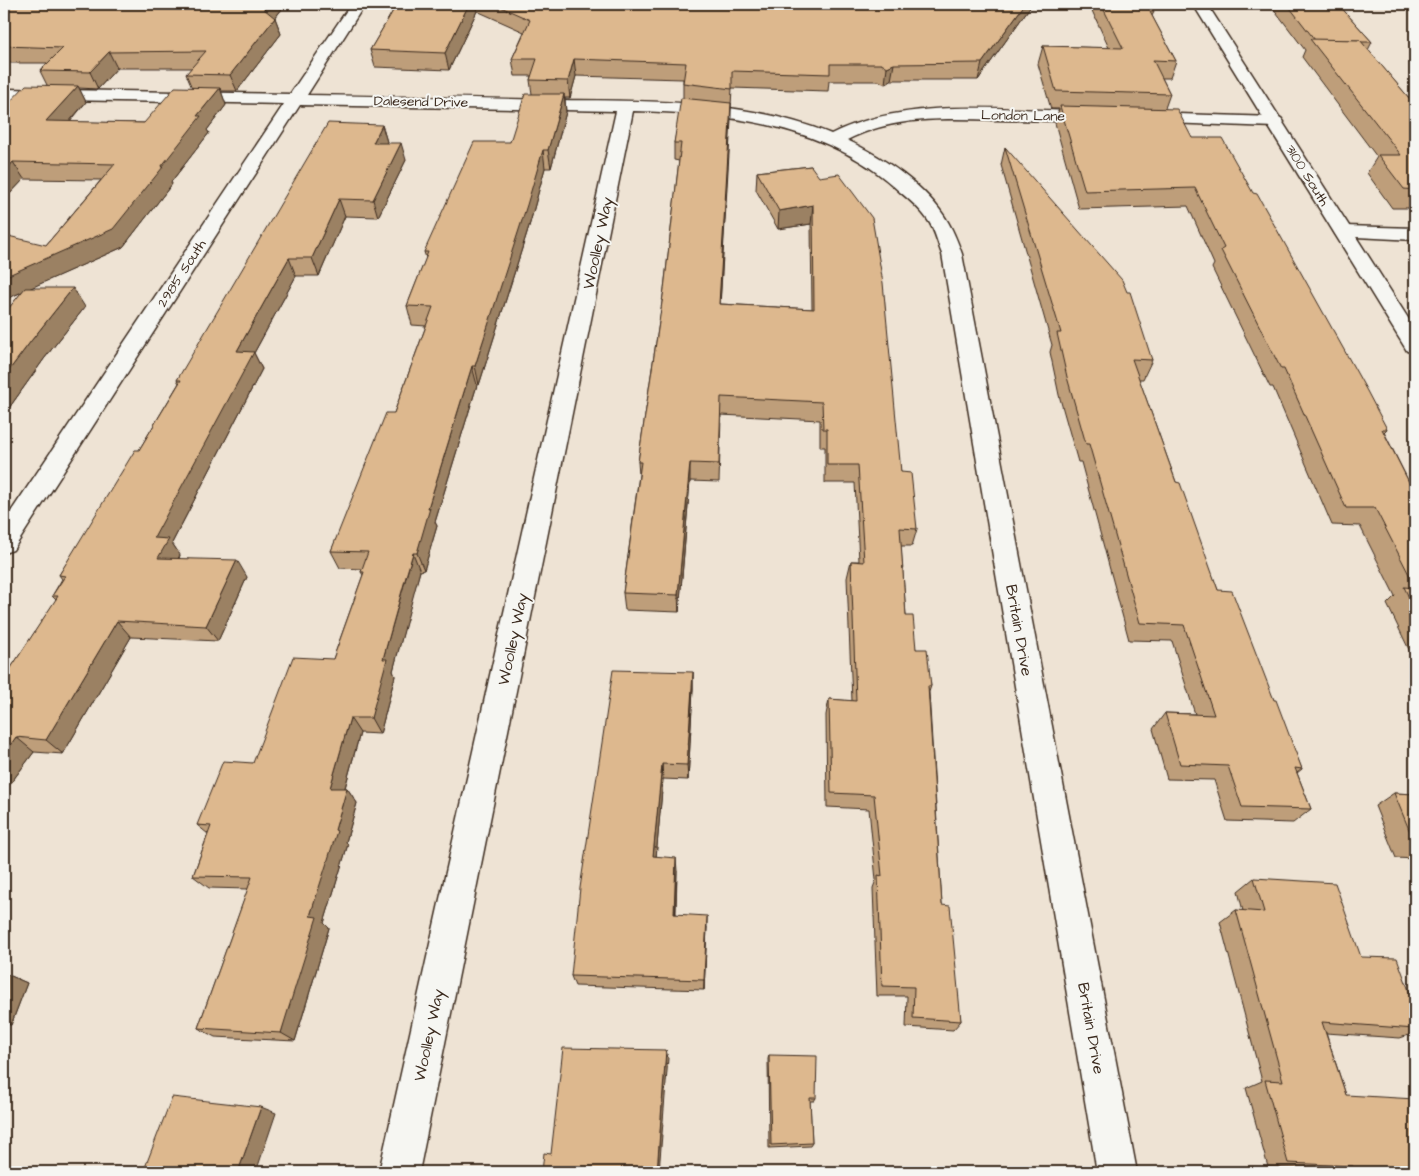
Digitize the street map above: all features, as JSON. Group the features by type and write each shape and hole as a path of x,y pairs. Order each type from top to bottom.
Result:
{"street":[{"name":"2985 South","path":"4,543 358,4"},
{"name":"3100 South","path":"1200,4 1415,346"},
{"name":"Dalesend Drive","path":"4,94 294,100 402,100 687,107 738,113 784,123 834,139"},
{"name":"Woolley Way","path":"399,1172 626,105"},
{"name":"London Lane","path":"834,139 856,128 880,121 934,113 1112,117"},
{"path":"1132,118 1275,122"},
{"name":"Britain Drive","path":"834,139 871,158 907,186 937,218 952,254 1118,1172"},
{"path":"1344,232 1415,234"}],"building":[{"path":"4,4 268,4 264,9 275,18 230,75 186,74 206,51 109,52 90,72 40,71 63,48 4,46"},
{"path":"397,4 469,4 445,53 370,50"},
{"path":"494,4 1025,4 982,63 894,64 887,67 881,64 830,64 830,74 732,71 732,89 683,83 686,63 574,59 568,81 530,80 537,59 512,59 530,20"},
{"path":"1101,4 1149,4 1154,12 1150,12 1176,61 1153,60 1170,94 1056,91 1043,46 1123,48"},
{"path":"1287,4 1338,4 1372,42 1361,42 1360,40 1315,40"},
{"path":"1310,39 1360,40 1415,105 1415,190 1404,189 1378,155 1401,155"},
{"path":"26,85 78,86 46,121 144,123 175,87 220,88 197,116 201,116 161,167 163,167 113,229 4,277 4,235 46,245 115,164 13,162 4,172 4,108"},
{"path":"525,94 564,94 548,150 543,150 475,366 472,366 428,508 430,508 417,553 413,553 383,659 387,659 371,718 350,718 330,788 347,788 335,830 337,831 310,916 317,917 281,1033 198,1028 252,877 193,876 211,826 197,825 223,761 253,763 293,657 333,659 364,572 361,572 368,552 331,551 386,413 394,413 433,307 407,306 428,252 424,252 474,142 510,142"},
{"path":"681,98 731,103 719,304 814,309 813,205 779,211 757,172 811,166 819,177 839,174 872,218 883,283 901,472 911,473 917,529 900,528 906,616 913,616 916,649 927,649 931,686 928,686 942,905 950,906 961,1021 913,1018 914,987 882,986 878,875 882,876 874,795 831,793 829,699 856,701 851,561 864,562 858,465 827,465 827,429 823,429 822,402 721,397 719,464 690,463 678,595 623,593 641,462 638,462 664,289 681,143 674,143"},
{"path":"1060,106 1177,109 1192,138 1222,138 1253,193 1257,194 1387,429 1382,429 1415,494 1415,586 1375,508 1346,508 1284,369 1281,369 1221,250 1224,248 1195,188 1085,191"},
{"path":"328,123 382,125 373,143 401,143 373,200 339,199 312,258 289,258 237,351 254,352 154,538 169,539 158,558 237,560 206,626 117,621 46,740 16,737 4,754 4,677 58,596 52,596 65,576 59,575 135,450 139,450 181,380 177,380"},
{"path":"1005,147 1122,280 1127,292 1130,292 1152,360 1132,359 1176,482 1180,483 1218,590 1232,591 1274,700 1276,700 1302,769 1295,768 1311,809 1242,807 1228,766 1180,764 1165,713 1214,715 1184,625 1140,623 1089,444 1086,444 1067,377 1057,333 1061,333"},
{"path":"25,288 73,288 4,377 4,314"},
{"path":"1404,587 1415,588 1415,610"},
{"path":"613,670 693,672 687,765 662,764 653,856 676,858 674,914 707,916 704,980 571,976 580,888"},
{"path":"1394,793 1415,794 1415,844"},
{"path":"1254,878 1335,883 1361,957 1397,958 1415,1007 1415,1029 1322,1022 1346,1095 1415,1099 1415,1172 1355,1172 1353,1166 1288,1163 1265,1080 1283,1081 1236,910 1264,912"},
{"path":"563,1048 666,1050 657,1172 542,1172 544,1153 551,1154"},
{"path":"769,1055 817,1056 816,1098 810,1098 812,1143 771,1145"},
{"path":"172,1097 261,1107 238,1172 137,1172 139,1169 144,1170"}]}
